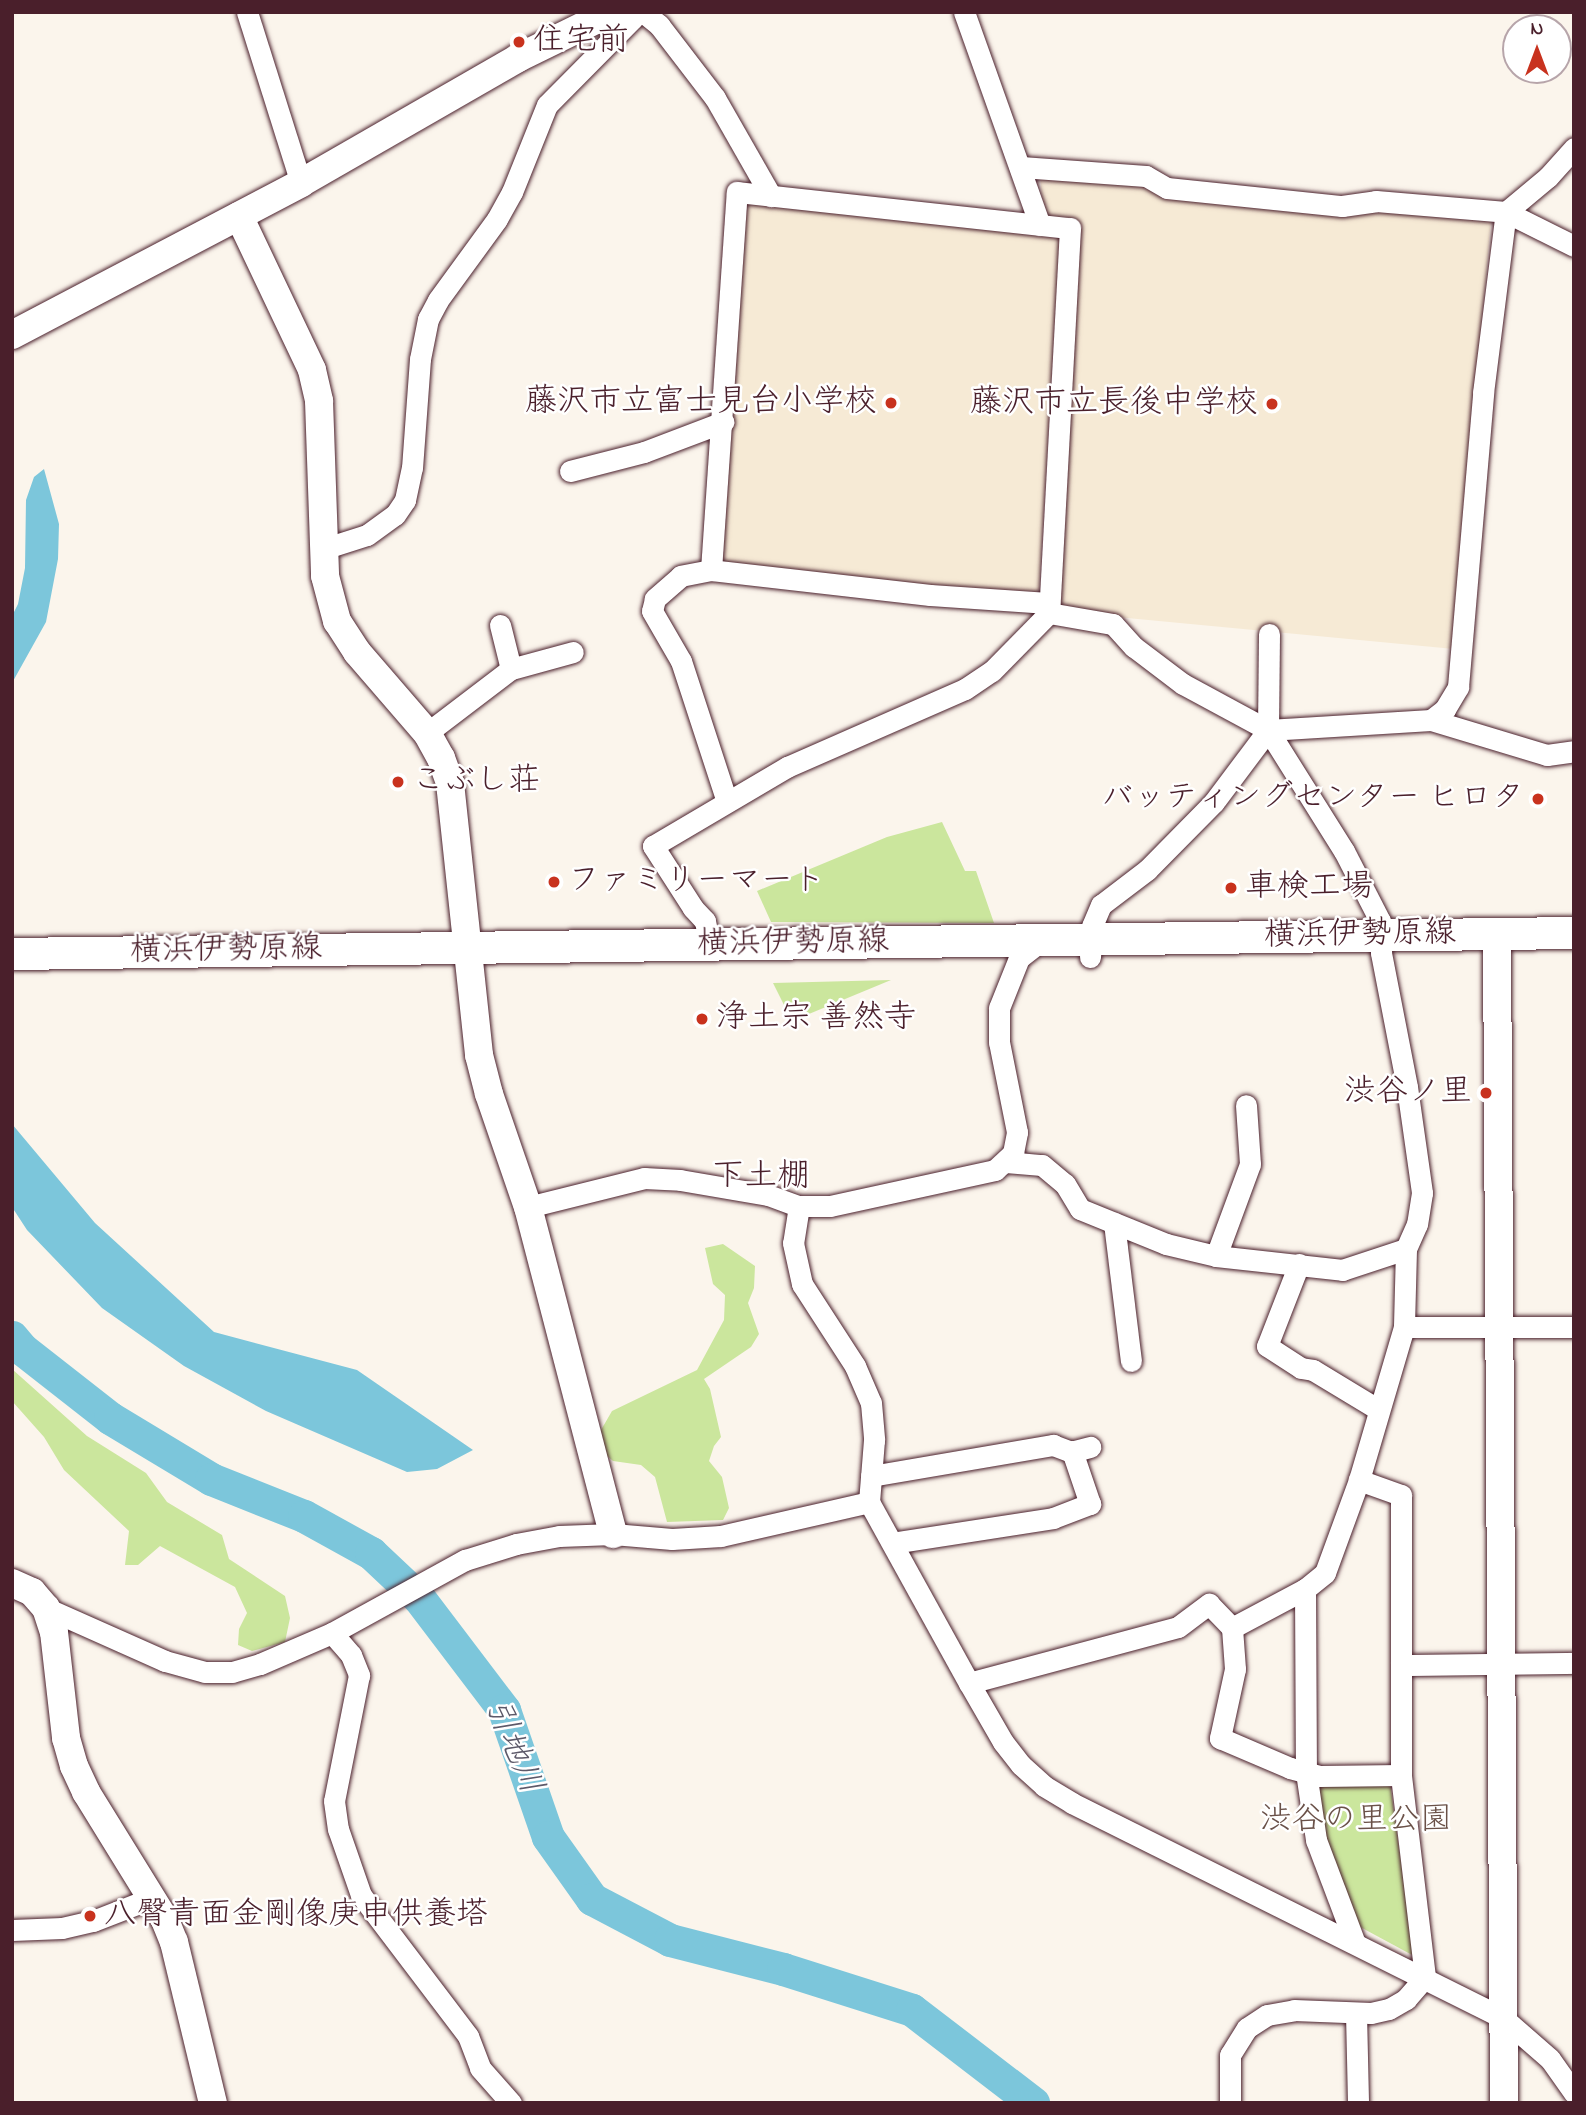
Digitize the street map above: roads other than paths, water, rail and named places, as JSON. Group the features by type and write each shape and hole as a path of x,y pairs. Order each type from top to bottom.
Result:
{"main road":[{"name":"横浜伊勢原線","path":"1497,943 1574,933"},
{"name":"横浜伊勢原線","path":"12,954 468,956 1497,943 1574,950"},
{"name":"横浜伊勢原線","path":"12,971 710,945 1030,949"}],"street":[{"path":"247,12 301,183"},
{"path":"12,335 301,183 518,58 612,12"},
{"path":"323,549 367,535 395,515 405,500 412,468 419,359 428,319 438,300 498,219 512,192 547,105 633,18 632,12"},
{"path":"643,12 659,25 715,98 771,196"},
{"path":"964,12 1040,225"},
{"path":"1431,720 1445,709 1458,687 1483,393 1506,212 1574,148"},
{"path":"1021,167 1146,176 1167,188 1328,204 1376,201 1506,212 1574,246"},
{"path":"710,945 705,921 693,908 653,846 798,762 965,689 992,671 1049,608 1070,228 737,192 711,570"},
{"path":"240,216 312,370 320,401 323,549 328,593 337,621 374,671 427,733 442,758 450,783 479,1055 489,1094 528,1207 613,1534"},
{"path":"570,471 644,452 723,422"},
{"path":"727,802 681,661 652,611 655,599 681,576 711,570 1049,608 1113,624 1134,647 1183,684 1268,730 1366,890 1380,921 1381,945 1407,1087 1422,1193 1417,1224 1406,1249 1404,1327 1359,1480 1325,1573 1305,1589 1232,1628"},
{"path":"499,625 512,669"},
{"path":"1090,948 1096,913 1101,905 1147,870 1214,802 1268,730 1269,634"},
{"path":"427,733 512,669 573,652"},
{"path":"1268,730 1431,720 1546,755 1574,751"},
{"path":"1497,943 1504,2103"},
{"path":"528,1207 644,1178 680,1180 768,1195 799,1206 830,1206 982,1175 1006,1162 1013,1153 1017,1132 998,1025 1003,993 1030,949"},
{"path":"1216,1256 1250,1164 1246,1105"},
{"path":"1006,1162 1042,1165 1065,1184 1080,1209 1166,1244 1216,1256 1342,1270 1406,1249"},
{"path":"799,1206 793,1243 802,1284 855,1366 871,1403 874,1421 869,1502 1003,1742 1044,1786 1072,1803 1503,2018 1550,2059 1573,2092"},
{"path":"1114,1223 1131,1361"},
{"path":"1299,1264 1267,1346 1301,1368 1314,1370 1380,1410"},
{"path":"1404,1327 1574,1327"},
{"path":"871,1476 1053,1445 1081,1449 1090,1504 1053,1518 892,1544"},
{"path":"1230,2103 1230,2055 1247,2028 1267,2015 1294,2010 1356,2013 1389,2009 1406,1999 1424,1977 1401,1775 1401,1495 1359,1480"},
{"path":"46,1608 165,1661 205,1672 232,1672 260,1664 332,1633 380,1604 465,1560 516,1544 559,1536 613,1534 672,1539 721,1536 869,1502"},
{"path":"12,1583 32,1592 46,1608 54,1632 66,1738 75,1766 86,1792 152,1898 174,1942 213,2103"},
{"path":"1305,1589 1306,1772 1316,1840 1355,1943"},
{"path":"969,1684 1178,1627 1209,1604 1232,1628 1235,1669 1220,1738 1320,1776 1401,1775"},
{"path":"332,1633 351,1655 359,1675 334,1801 338,1829 361,1895 468,2036 480,2068 511,2103"},
{"path":"1401,1665 1574,1663"},
{"path":"12,1930 62,1928 93,1922 152,1898"},
{"path":"1356,2013 1358,2103"}],"water":[{"path":"44,469 59,524 58,559 46,622 12,683 12,616 18,604 25,568 26,500 34,477"},
{"path":"12,1124 95,1223 214,1332 357,1370 473,1450 437,1469 407,1472 266,1411 184,1366 102,1308 27,1230 12,1207"}],"waterway":[{"name":"引地川","path":"12,1337 22,1349 110,1418 211,1479 304,1516 371,1553 419,1598 504,1710 548,1837 592,1899 670,1940 783,1969 912,2010 1033,2103"}],"place":[{"name":"住宅前","path":"519,42"},
{"name":"藤沢市立富士見台小学校","path":"891,403"},
{"name":"藤沢市立長後中学校","path":"1272,404"},
{"name":"こぶし荘","path":"398,782"},
{"name":"バッティングセンター ヒロタ","path":"1538,799"},
{"name":"ファミリーマート","path":"554,882"},
{"name":"車検工場","path":"1231,888"},
{"name":"浄土宗 善然寺","path":"702,1019"},
{"name":"渋谷ノ里","path":"1486,1093"},
{"name":"八臀青面金剛像庚申供養塔","path":"90,1916"}],"district":[{"name":"下土棚","path":"761,1178"}],"park label":[{"name":"渋谷の里公園","path":"1356,1821"}]}
